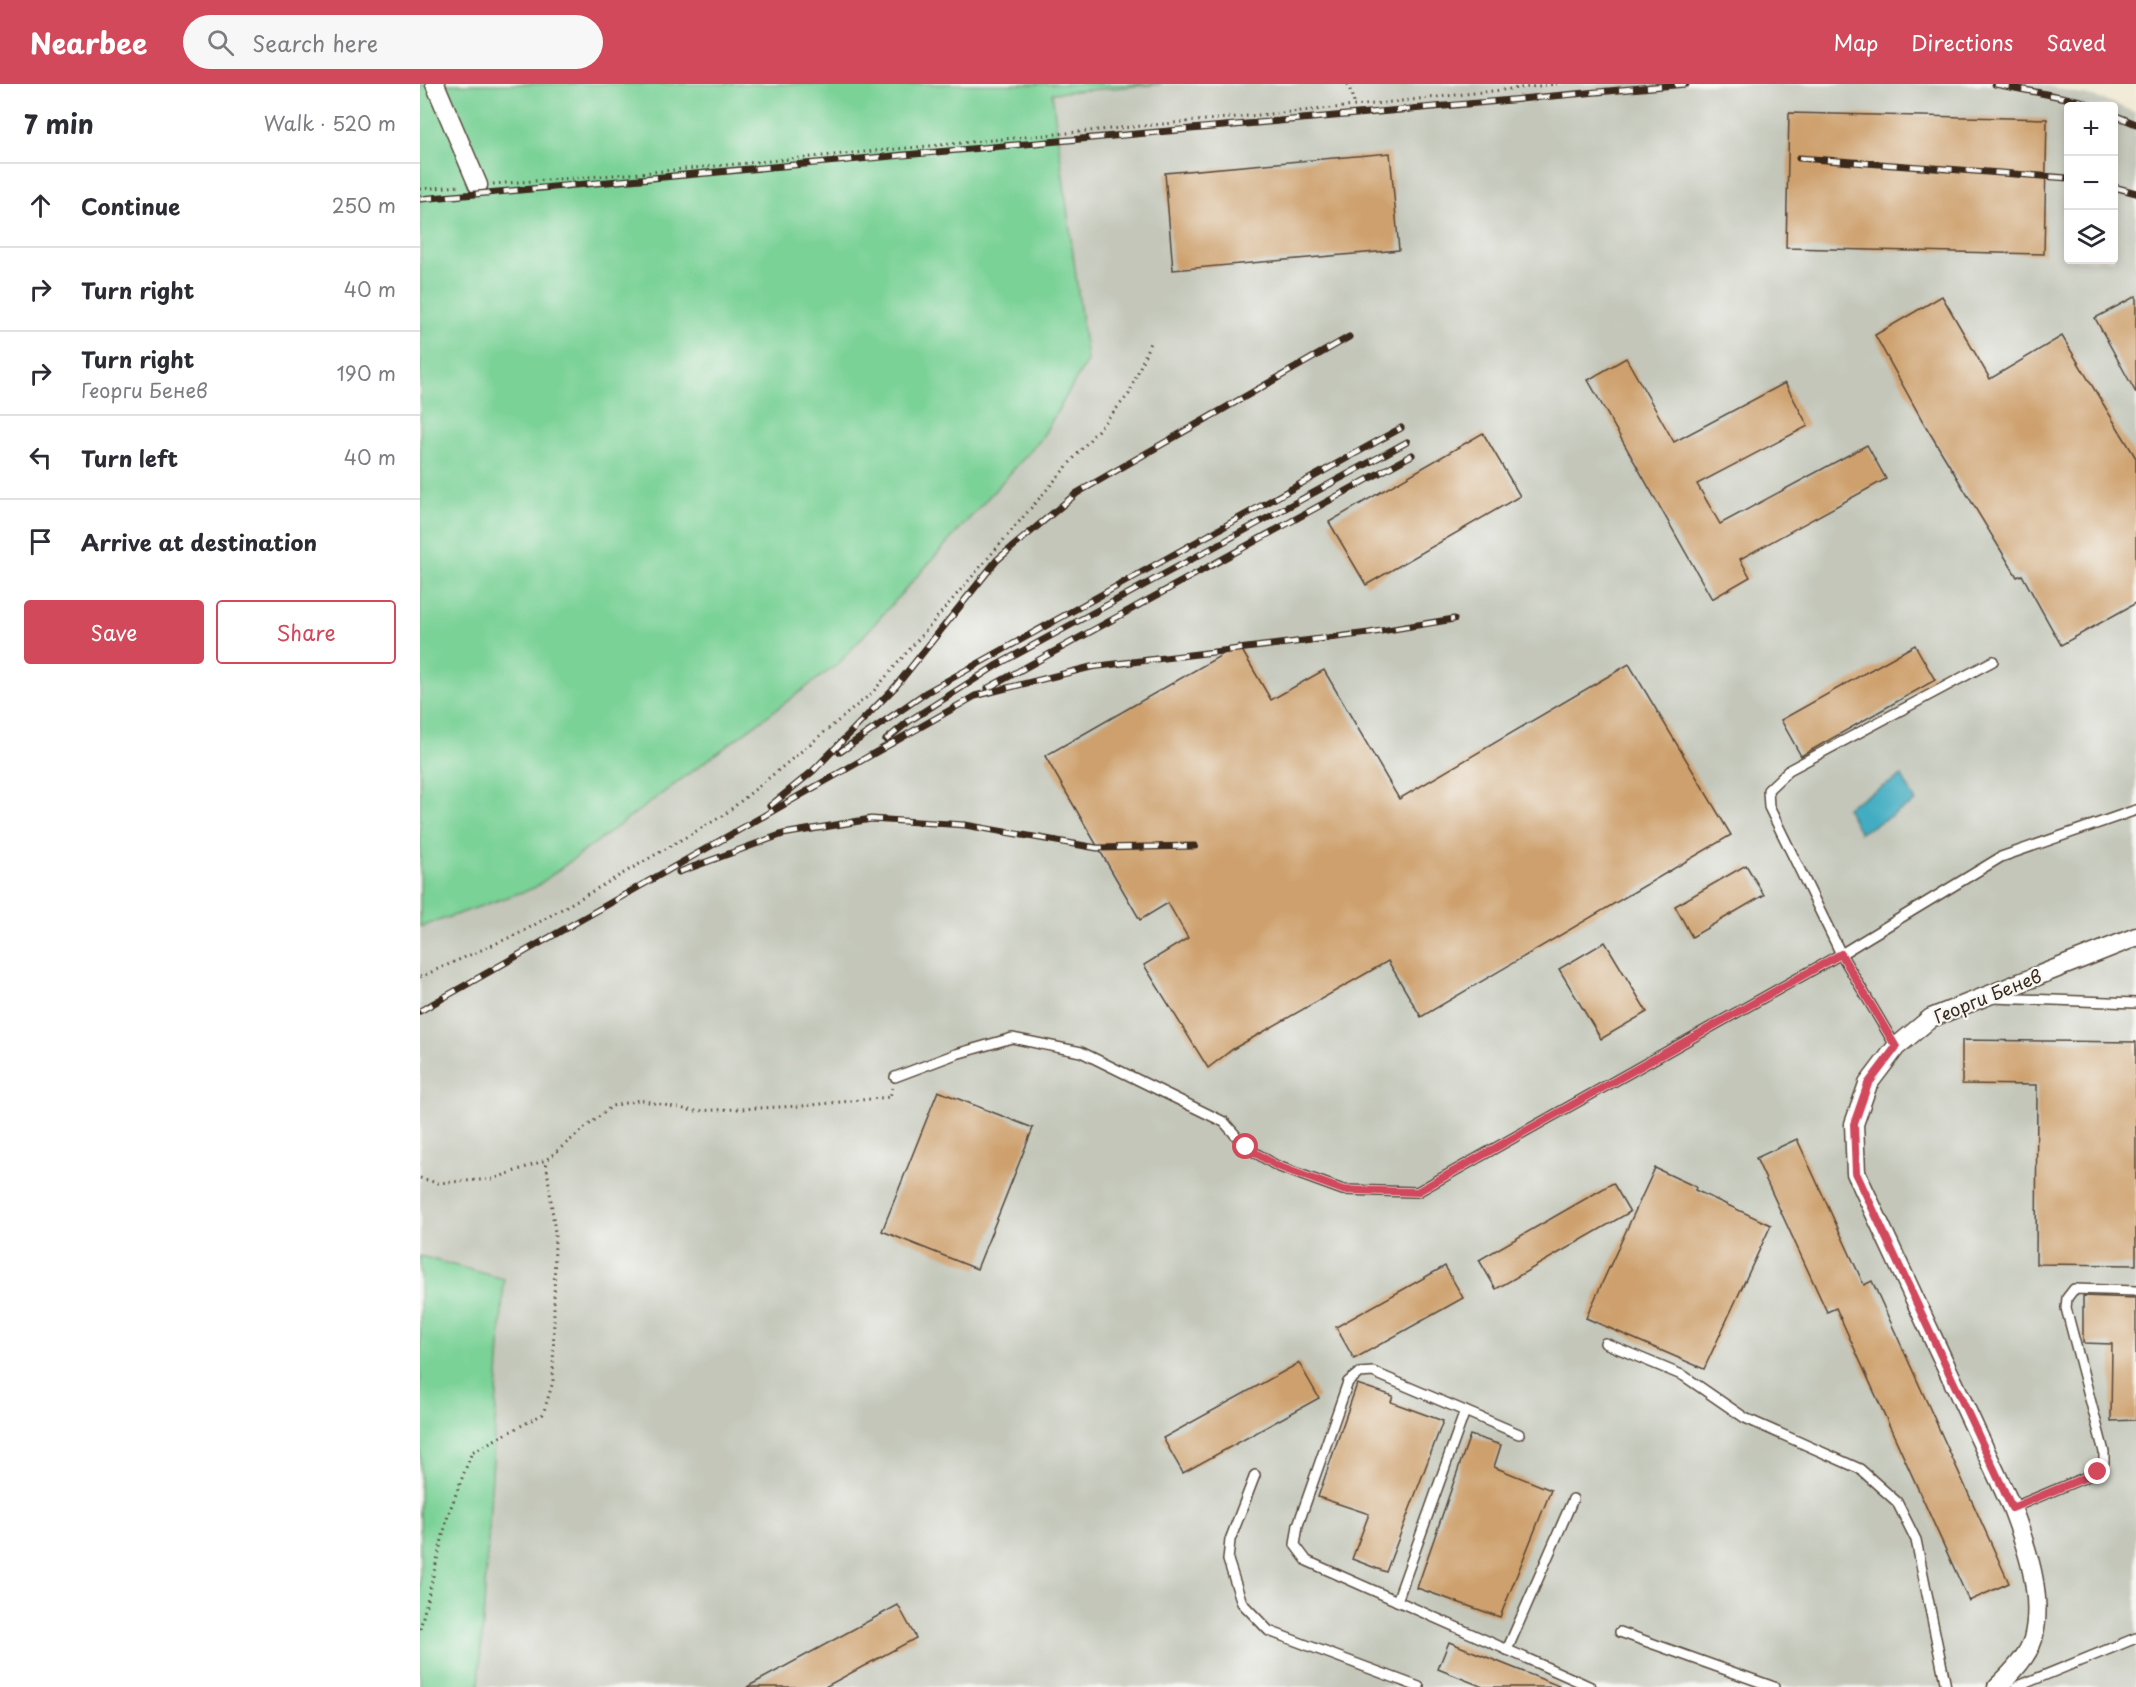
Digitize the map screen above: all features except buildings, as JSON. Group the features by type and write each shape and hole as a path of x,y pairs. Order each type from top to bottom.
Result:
{"street":[{"path":"435,84 478,185"},
{"name":"Георги Бенев","path":"1997,1687 2010,1675 2032,1641 2036,1605 2026,1547 2012,1508 1856,1173 1854,1124 1868,1084 1896,1047 1931,1018 2136,937"}],"lane":[{"path":"1896,1047 1841,954 1769,807 1768,790 1789,770 1993,661"},
{"path":"895,1077 956,1054 1012,1038 1081,1052 1224,1122 1246,1147 1277,1166 1343,1190 1417,1192 1841,954 2001,857 2136,810"},
{"path":"1981,998 2136,1003"},
{"path":"2012,1508 2098,1472 2104,1462 2104,1452 2066,1308 2067,1298 2074,1289 2136,1291"},
{"path":"1605,1343 1684,1376 1745,1418 1860,1469 1897,1502 1916,1539 1946,1687"},
{"path":"1518,1434 1373,1372 1359,1373 1348,1382 1298,1525 1296,1545 1307,1561 1591,1687"},
{"path":"1397,1601 1464,1411"},
{"path":"1255,1475 1230,1539 1228,1560 1242,1603 1269,1631 1419,1687"},
{"path":"1507,1650 1573,1499"},
{"path":"1620,1632 1774,1687"},
{"path":"2016,1687 2136,1638"}],"path":[{"path":"1348,84 1355,106"},
{"path":"420,189 641,173 1355,106 1557,84"},
{"path":"420,977 522,932 724,816 872,693 1129,394 1151,340"},
{"path":"420,1178 437,1183 493,1179 546,1160 612,1106 639,1100 694,1111 802,1106 890,1097 895,1077"},
{"path":"420,1629 448,1515 472,1452 543,1414 553,1382 555,1233 546,1160"}],"shaded area":[{"path":"1161,84 2039,84 2110,102 2064,102 2064,264 2118,264 2118,105 2136,113 2136,1687 479,1687 504,1279 420,1256 420,927 534,888 1087,360 1052,93"}],"green space":[{"path":"420,84 1161,84 1052,93 1087,361 1041,439 839,663 534,888 420,927"},
{"path":"420,1256 504,1279 479,1687 420,1687"}],"water":[{"path":"1902,776 1916,802 1860,833 1846,807"}],"railway":[{"path":"420,199 1686,84"},
{"path":"1995,84 2083,102"},
{"path":"2118,117 2136,124"},
{"path":"1799,158 2064,178"},
{"path":"2118,188 2136,193"},
{"path":"770,806 813,771 896,686 997,560 1077,493 1349,337"},
{"path":"840,752 927,692 1401,428"},
{"path":"886,740 909,721 997,665 1407,442"},
{"path":"988,688 1412,455"},
{"path":"420,1011 975,696 1091,667 1369,633 1454,619"},
{"path":"679,872 783,834 871,819 965,825 1097,848 1195,846"}],"route":[{"path":"1246,1147 1277,1166 1343,1190 1417,1192 1841,954 1896,1047 1868,1084 1854,1124 1856,1173 2012,1508 2098,1472"}]}
